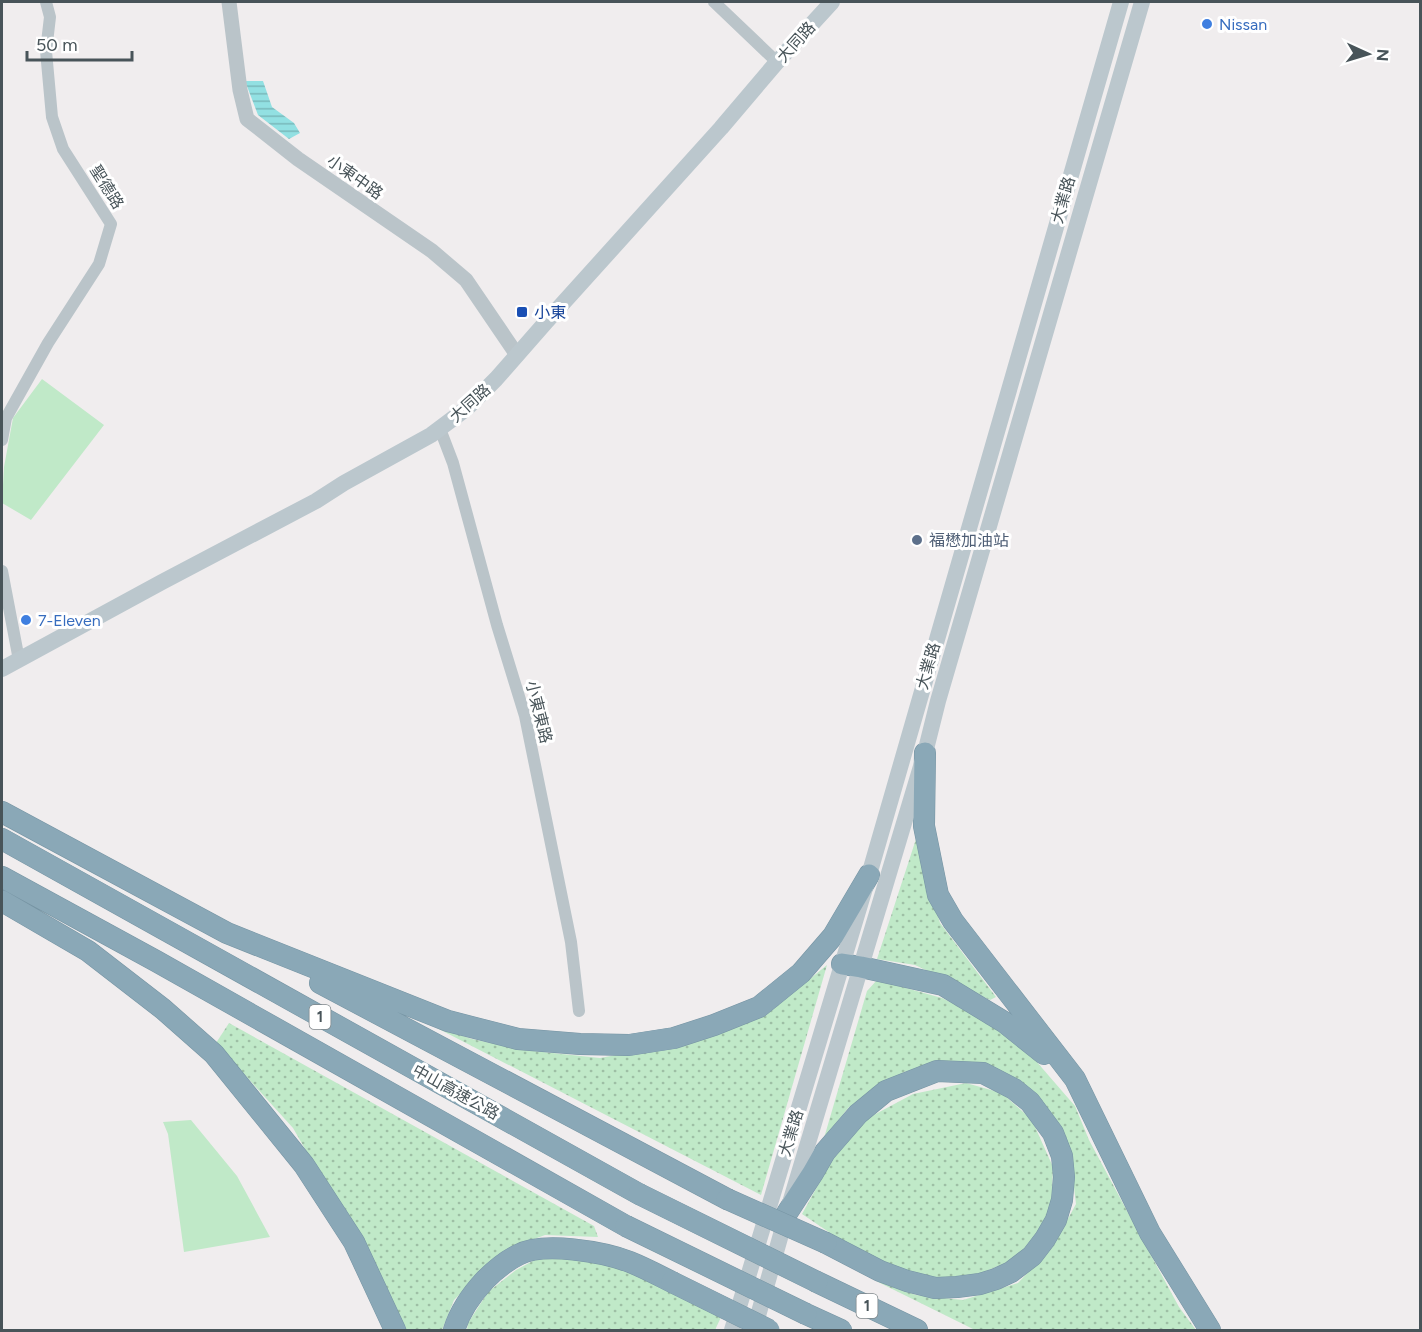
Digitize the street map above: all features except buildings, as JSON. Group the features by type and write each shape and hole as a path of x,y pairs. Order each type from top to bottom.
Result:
{"highway":[{"path":"925,753 924,826 938,895 953,921 1075,1079 1150,1233 1210,1330"},
{"path":"2,812 728,1199 880,1271 907,1281 935,1288 980,1284 1011,1272 1032,1256 1046,1239 1056,1220 1062,1200 1064,1177 1062,1155 1053,1133 1030,1102 1014,1089 983,1073 937,1071 886,1091 858,1114 825,1152 787,1213"},
{"name":"中山高速公路","path":"2,839 639,1194 918,1330"},
{"path":"227,933 448,1021 518,1040 629,1045 674,1038 759,1007 801,973 833,936 868,875"},
{"name":"中山高速公路","path":"2,877 167,967 626,1226 841,1330"},
{"path":"2,901 88,951 163,1009 214,1054 304,1165 354,1242 395,1330"},
{"path":"852,965 943,985 1004,1022 1075,1079"},
{"path":"454,1330 471,1295 492,1273 519,1254 546,1248 587,1251 629,1262 770,1330"}],"main road":[{"name":"大同路","path":"2,669 316,501 440,429 468,408 832,2"},
{"name":"大業路","path":"754,1330 852,965 868,875 1121,2"},
{"name":"大業路","path":"732,1330 852,965 925,753 938,701 1142,2"},
{"path":"1050,245 1069,251"}],"street":[{"name":"聖德路","path":"2,440 6,417 48,343 99,264 111,224 63,149 52,117 46,51 50,17 46,2"},
{"name":"小東中路","path":"229,2 240,90 247,119 305,164 432,251 466,280 517,356"},
{"path":"714,2 777,62"},
{"name":"小東東路","path":"440,429 453,463 497,625 525,716 571,942 579,1011"},
{"path":"2,571 19,660"}],"green space":[{"path":"42,379 104,425 31,520 2,503 4,467 13,418"},
{"path":"916,839 940,923 996,997 990,1000 915,965 877,959"},
{"path":"827,965 761,1195 435,1027 472,1039 524,1050 600,1058 686,1042 764,1015"},
{"path":"877,980 942,998 981,1017 1023,1046 1075,1106 1089,1140 1133,1222 1179,1307 1196,1330 975,1330 874,1280 916,1295 963,1300 1018,1283 1053,1246 1076,1204 1070,1154 1043,1107 1012,1076 950,1061 904,1072 849,1107 824,1138 867,991"},
{"path":"229,1023 594,1226 598,1237 545,1235 513,1247 486,1268 454,1300 442,1330 405,1330 389,1295 293,1128 216,1043"},
{"path":"966,1083 1002,1093 1032,1120 1053,1167 1051,1214 1025,1255 979,1274 931,1280 857,1251 802,1214 838,1149 870,1117 913,1094"},
{"path":"191,1120 237,1176 270,1237 184,1252 168,1134 163,1122"},
{"path":"542,1256 615,1262 722,1315 715,1330 467,1330 468,1323 488,1292 516,1270"}],"water":[{"path":"245,81 263,81 272,107 294,123 300,133 289,139 258,115"}],"place":[{"name":"Nissan","path":"1207,24"},
{"name":"小東","path":"522,312"},
{"name":"福懋加油站","path":"917,540"},
{"name":"7-Eleven","path":"26,620"}]}
